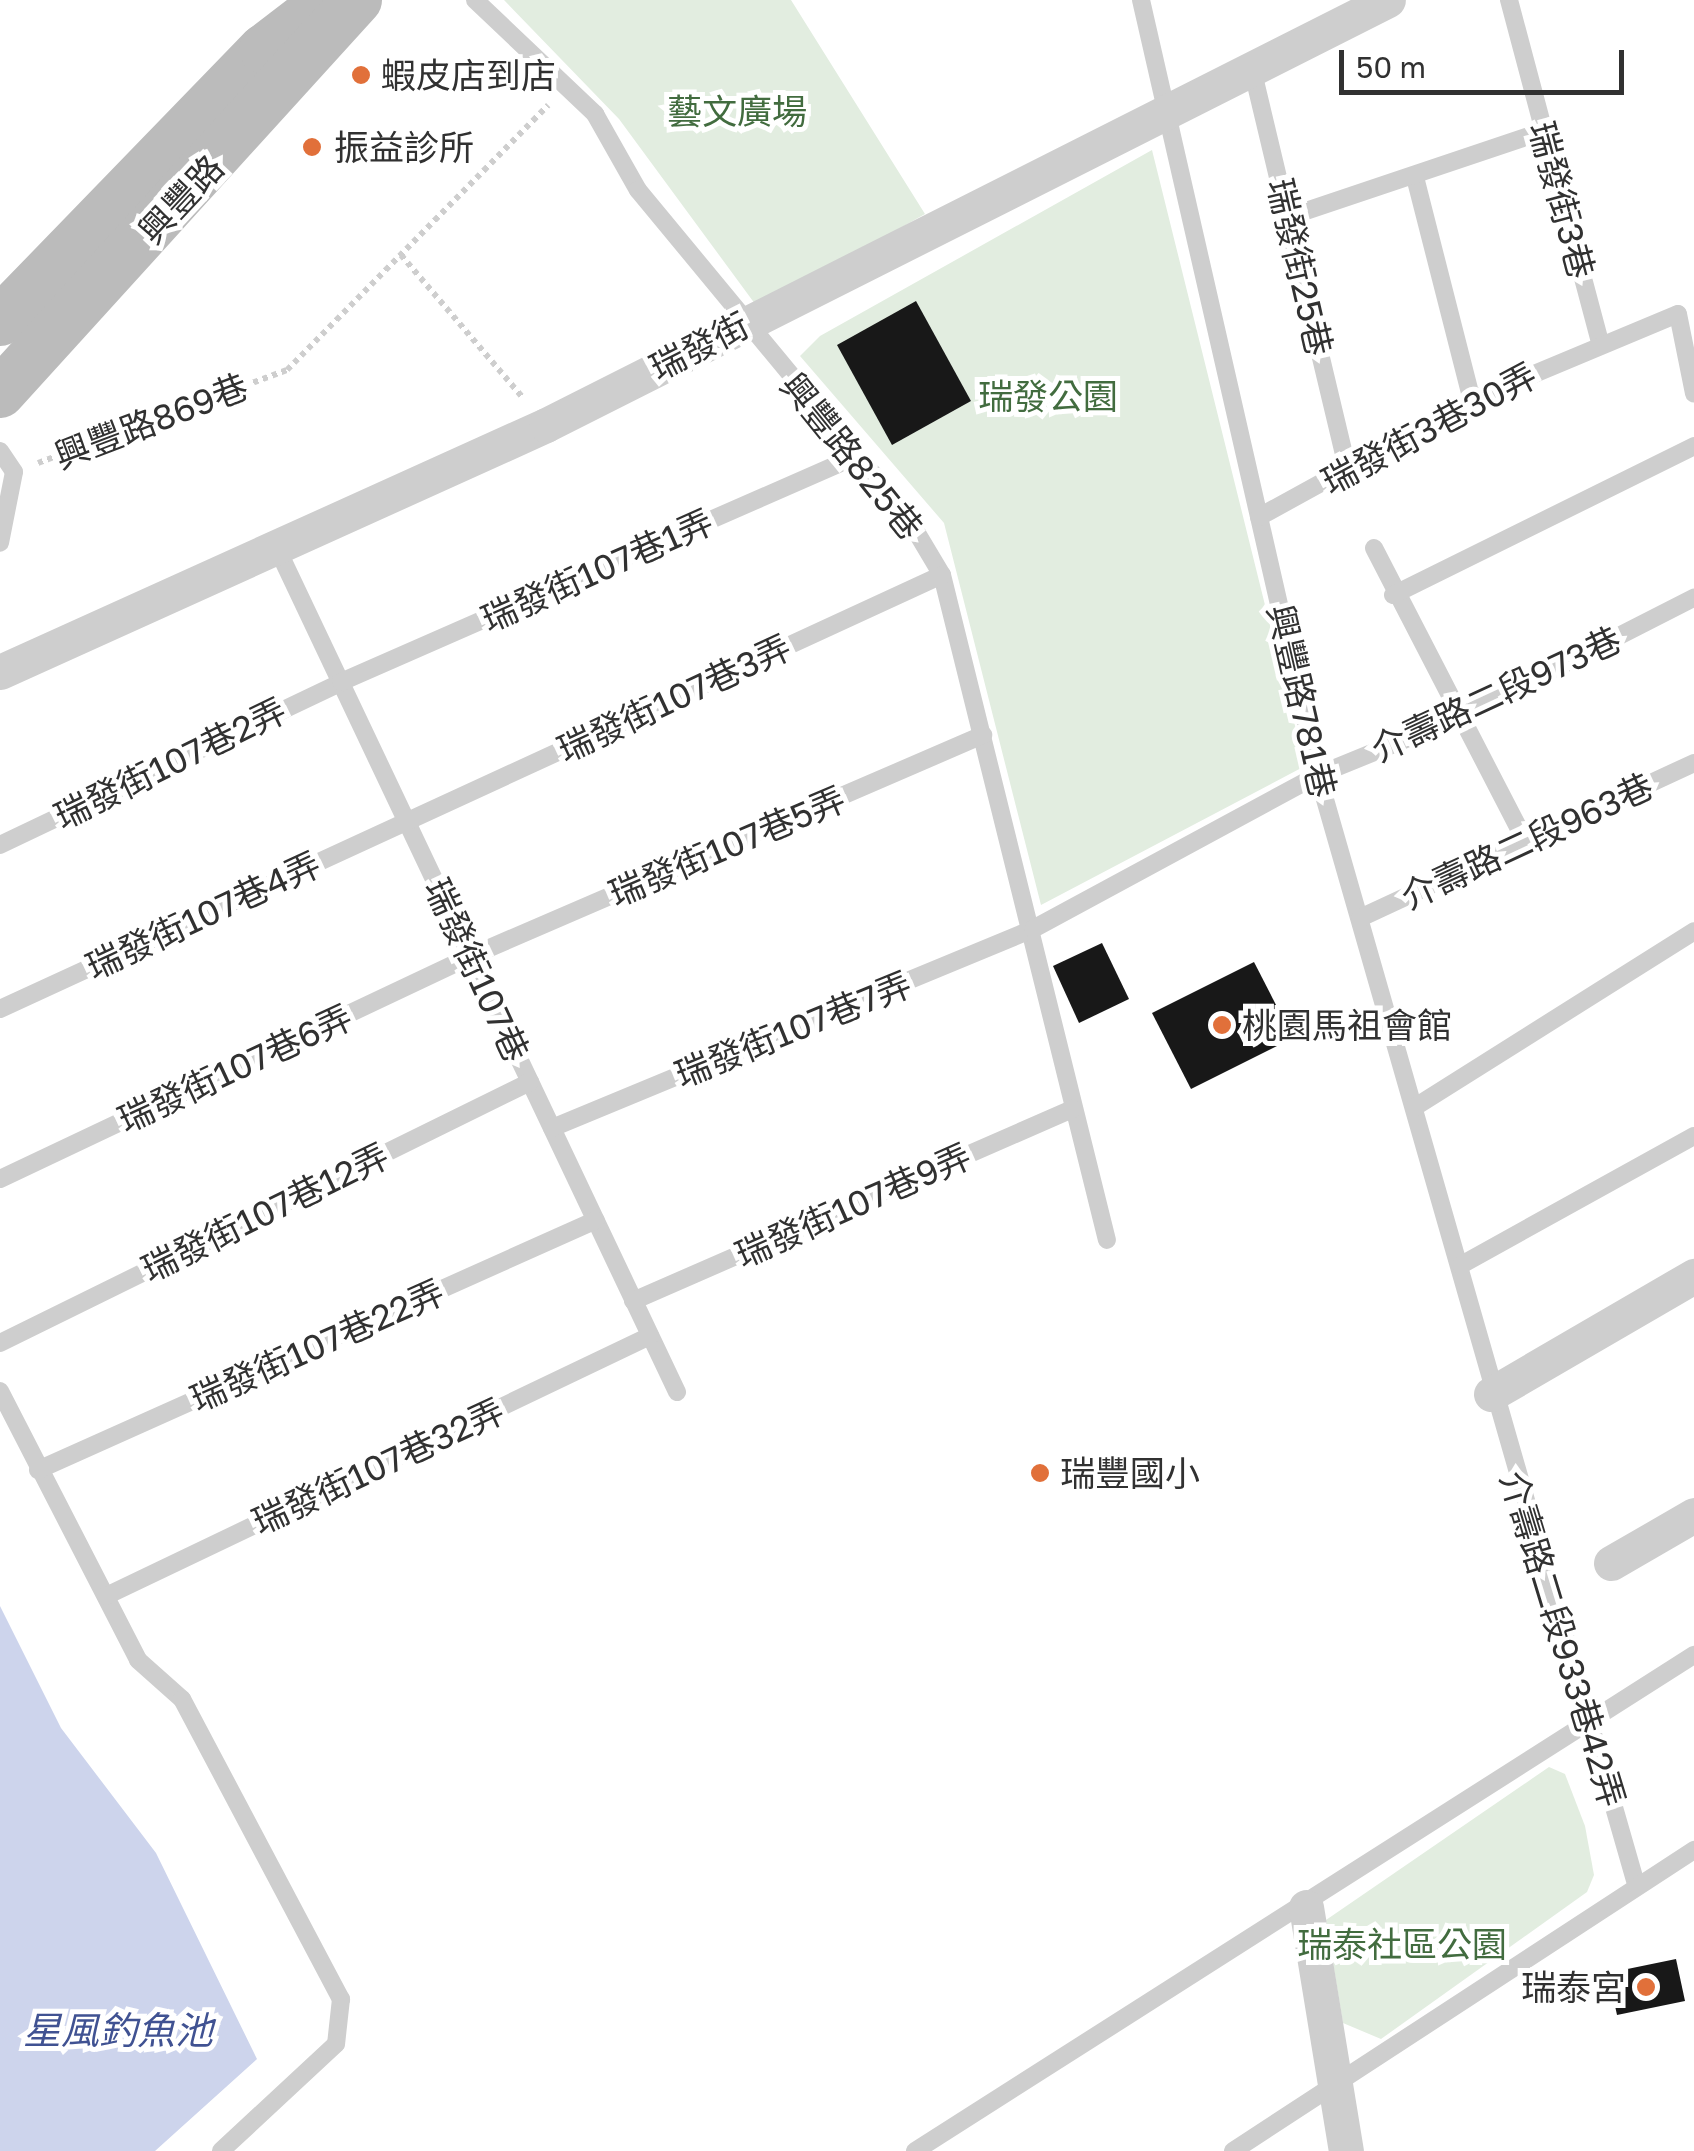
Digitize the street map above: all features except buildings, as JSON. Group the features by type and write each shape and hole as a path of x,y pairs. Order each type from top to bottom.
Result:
{"main road":[{"name":"興豐路","path":"5,307 310,18 357,0"},
{"name":"興豐路","path":"0,393 48,340 310,18"}],"street":[{"name":"瑞發街","path":"0,672 546,426 1167,104 1388,0"},
{"path":"5,307 48,340"},
{"path":"1491,1394 1694,1276"},
{"path":"1611,1563 1694,1515"},
{"path":"1306,1908 1346,2151"}],"lane":[{"name":"興豐路825巷","path":"475,0 566,86 852,458 905,513 942,575 1033,929 1107,1240"},
{"name":"興豐路781巷","path":"1141,0 1318,775 1461,1265 1491,1394"},
{"name":"瑞發街3巷","path":"1509,0 1600,342"},
{"name":"瑞發街25巷","path":"1251,64 1348,471"},
{"path":"1288,217 1416,181 1544,131"},
{"path":"1416,181 1472,400"},
{"name":"瑞發街3巷30弄","path":"1259,517 1472,400 1600,342 1678,314 1694,393"},
{"path":"1394,595 1694,446"},
{"path":"0,451 14,472 0,542"},
{"name":"瑞發街107巷1弄","path":"341,682 852,458"},
{"name":"瑞發街107巷","path":"278,548 677,1392"},
{"path":"1374,548 1394,595 1526,842"},
{"name":"瑞發街107巷3弄","path":"406,820 942,575"},
{"name":"介壽路二段973巷","path":"1033,929 1318,775 1460,717 1694,598"},
{"name":"瑞發街107巷2弄","path":"0,845 341,682"},
{"name":"瑞發街107巷5弄","path":"471,956 982,735"},
{"name":"介壽路二段963巷","path":"1360,918 1694,763"},
{"name":"瑞發街107巷4弄","path":"0,1009 406,820"},
{"name":"瑞發街107巷7弄","path":"552,1128 1033,929"},
{"path":"1415,1107 1694,931"},
{"name":"瑞發街107巷6弄","path":"0,1178 471,956"},
{"name":"瑞發街107巷12弄","path":"0,1343 530,1082"},
{"name":"瑞發街107巷9弄","path":"634,1301 1073,1109"},
{"path":"1461,1265 1694,1136"},
{"name":"瑞發街107巷22弄","path":"38,1470 596,1220"},
{"name":"瑞發街107巷32弄","path":"106,1596 650,1336"},
{"path":"0,1391 138,1660 182,1699 341,1999 336,2044 220,2151"},
{"name":"介壽路二段933巷42弄","path":"1491,1394 1636,1884"},
{"path":"914,2151 1306,1908 1586,1721 1694,1655"},
{"path":"1233,2151 1334,2088 1636,1884 1694,1850"}],"path":[{"path":"546,426 401,254 566,86"},
{"name":"興豐路869巷","path":"14,472 287,370 401,254"}],"green space":[{"name":"藝文廣場","path":"504,0 791,0 925,214 758,308 619,119"},
{"name":"瑞發公園","path":"1152,150 1305,766 1041,905 944,523 800,356 820,336"},
{"name":"瑞泰社區公園","path":"1549,1767 1565,1774 1585,1826 1594,1875 1587,1892 1381,2039 1343,2023 1326,1920"}],"water":[{"name":"星風釣魚池","path":"0,1606 61,1728 156,1853 257,2059 155,2151 0,2151"}],"place":[{"name":"蝦皮店到店","path":"361,75"},
{"name":"振益診所","path":"312,147"},
{"name":"桃園馬祖會館","path":"1222,1025"},
{"name":"瑞豐國小","path":"1040,1473"},
{"name":"瑞泰宮","path":"1646,1987"}]}
